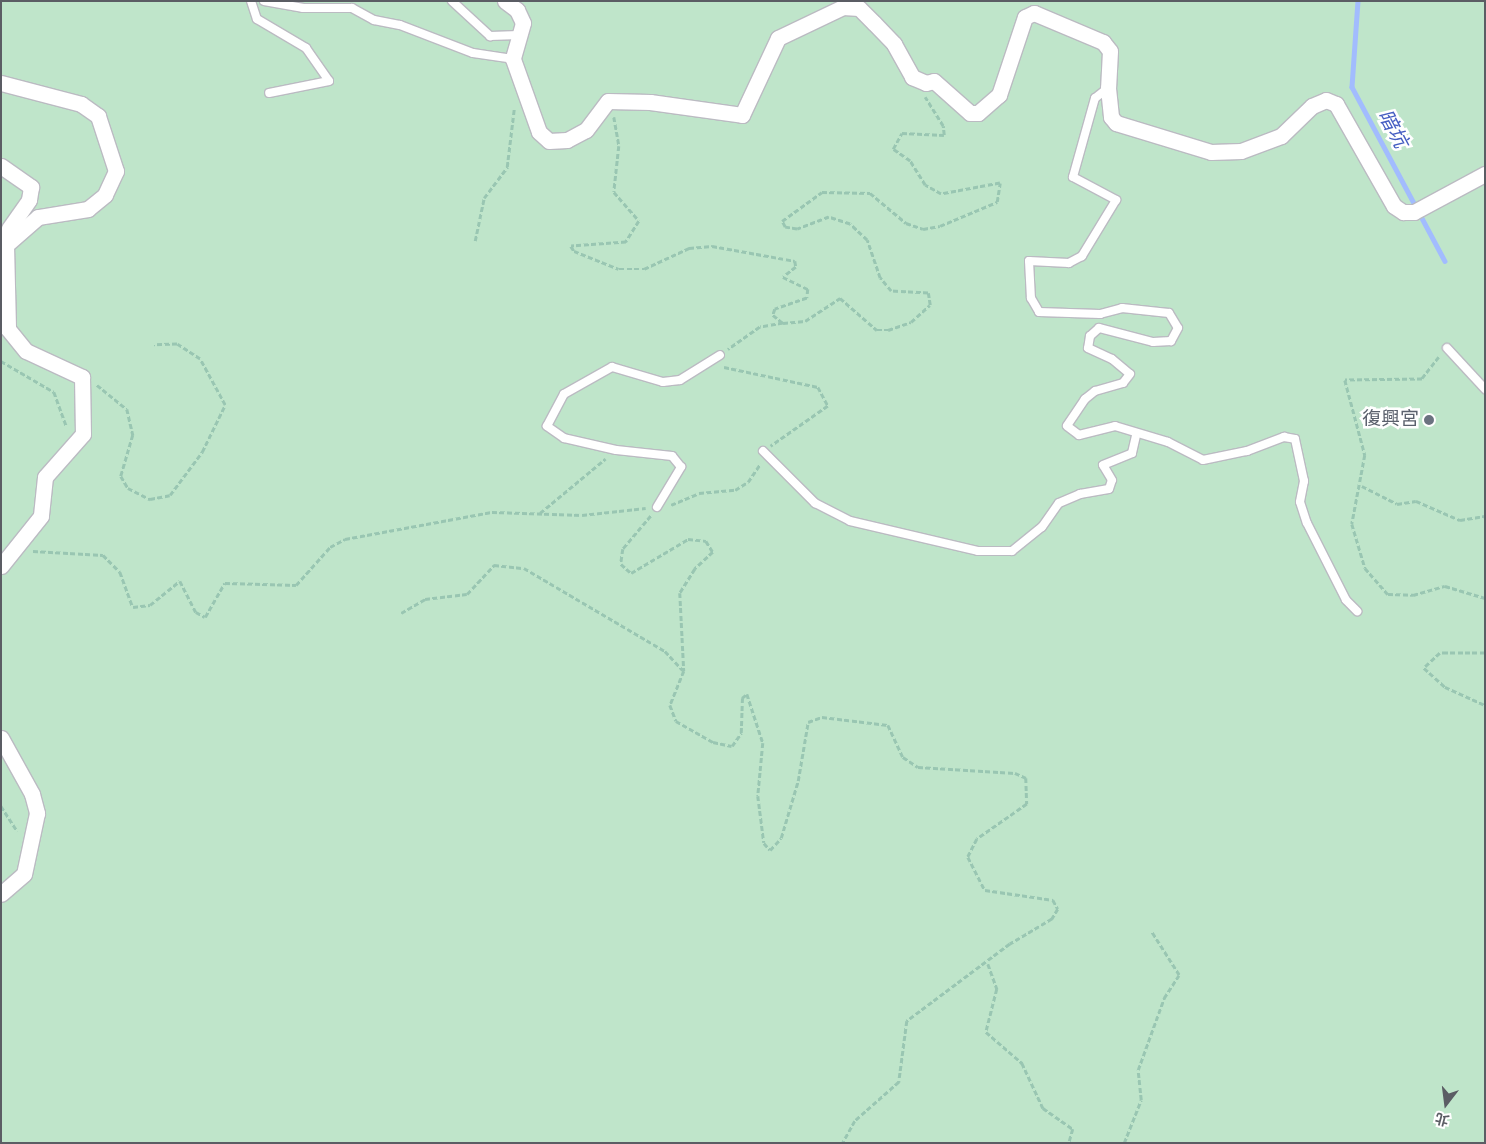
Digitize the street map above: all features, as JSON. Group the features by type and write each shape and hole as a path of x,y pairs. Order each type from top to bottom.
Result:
{"street":[{"path":"505,1 517,10 523,23 513,59 539,132 549,140 567,140 586,130 608,101 650,102 742,115 778,38 843,7 859,8 894,44 912,77 926,83 934,81 970,113 990,106 1014,57 1025,17 1034,13 1104,42 1110,51 1108,88 1111,117 1116,123 1212,152 1241,151 1282,136 1312,106 1326,100 1336,104 1394,206 1403,212 1414,212 1485,174"},
{"path":"1,83 81,104 98,116 116,172 105,194 88,208 38,217 6,245"},
{"path":"1,166 31,187 29,200 9,229 6,245 8,329 26,351 82,377 83,434 75,447 45,477 41,516 1,566"},
{"path":"1,738 32,794 38,813 24,874 1,894"}],"lane":[{"path":"252,1 257,19 306,48 329,81 269,93"},
{"path":"264,1 304,8 352,8 374,20 400,25 473,53 513,59"},
{"path":"452,1 490,36 519,36"},
{"path":"1108,88 1095,98 1073,177 1116,200 1082,256 1069,264 1029,261 1031,298 1038,312 1100,314 1122,308 1169,313 1178,328 1171,341 1153,342 1099,328 1090,336 1088,348 1112,359 1130,374 1123,383 1095,391 1085,399 1067,426 1079,435 1115,426 1136,435 1168,442 1203,460 1247,452 1284,437 1295,439 1304,482 1300,502 1307,522 1346,600 1357,611"},
{"path":"1447,348 1485,389"},
{"path":"657,507 681,467 672,456 616,450 564,438 547,426 564,394 612,367 663,382 680,380 720,354"},
{"path":"764,451 815,503 850,521 978,551 1012,550 1042,527 1059,503 1080,494 1109,489 1112,480 1103,465 1132,453 1136,435"}],"path":[{"path":"722,366 720,354 760,327 805,321 840,298 877,330 888,330 911,322 930,305 928,293 891,290 880,278 867,240 850,224 829,217 798,229 786,227 782,221 822,192 870,193 906,223 923,228 965,216 997,202 1001,195 1000,184 941,194 926,185 910,161 893,149 902,133 944,136 943,126 924,95 926,83"},
{"path":"608,101 619,146 614,192 639,221 626,242 571,246 574,251 619,269 644,269 688,248 712,246 795,261 796,267 784,277 808,289 807,298 775,309 773,315 782,323"},
{"path":"475,242 484,198 507,167 515,102"},
{"path":"82,377 114,394 127,409 133,435 121,476 128,488 150,500 170,495 202,452 225,405 200,359 177,344 154,345"},
{"path":"1447,348 1422,379 1345,380 1365,455 1362,486 1352,524 1365,568 1388,594 1413,595 1445,586 1485,598"},
{"path":"1,362 54,392 75,447"},
{"path":"14,552 103,555 120,572 133,607 150,605 180,581 196,612 205,617 225,583 296,585 306,578 330,547 345,539 492,512 582,515 679,505 699,493 736,490 759,470 764,451 828,406 818,387 722,366 715,368"},
{"path":"538,514 616,450"},
{"path":"1362,486 1397,504 1416,501 1460,520 1485,516"},
{"path":"657,507 623,549 622,564 631,573 688,539 706,541 714,552 695,569 680,593 684,671 670,705 676,721 713,742 732,746 741,733 742,698 747,694 763,743 758,796 764,843 770,850 781,838 798,781 808,722 822,717 888,725 903,758 918,767 1015,773 1026,778 1028,804 977,839 968,858 985,890 1053,900 1058,909 1052,919 1010,944 988,964 907,1021 899,1082 855,1121 843,1143"},
{"path":"401,613 425,598 467,594 494,565 524,568 665,651 684,671"},
{"path":"1485,653 1440,653 1424,668 1445,687 1485,705"},
{"path":"1,806 29,852"},
{"path":"1124,1143 1139,1112 1138,1070 1164,998 1179,975 1151,931"},
{"path":"988,964 997,988 986,1032 1022,1063 1044,1108 1073,1129 1069,1143"}],"green space":[{"path":"1,1 1485,1 1485,1143 1,1143"}],"waterway":[{"name":"暗坑","path":"1358,1 1352,87 1445,261"}],"place":[{"name":"復興宮","path":"1429,420"}]}
